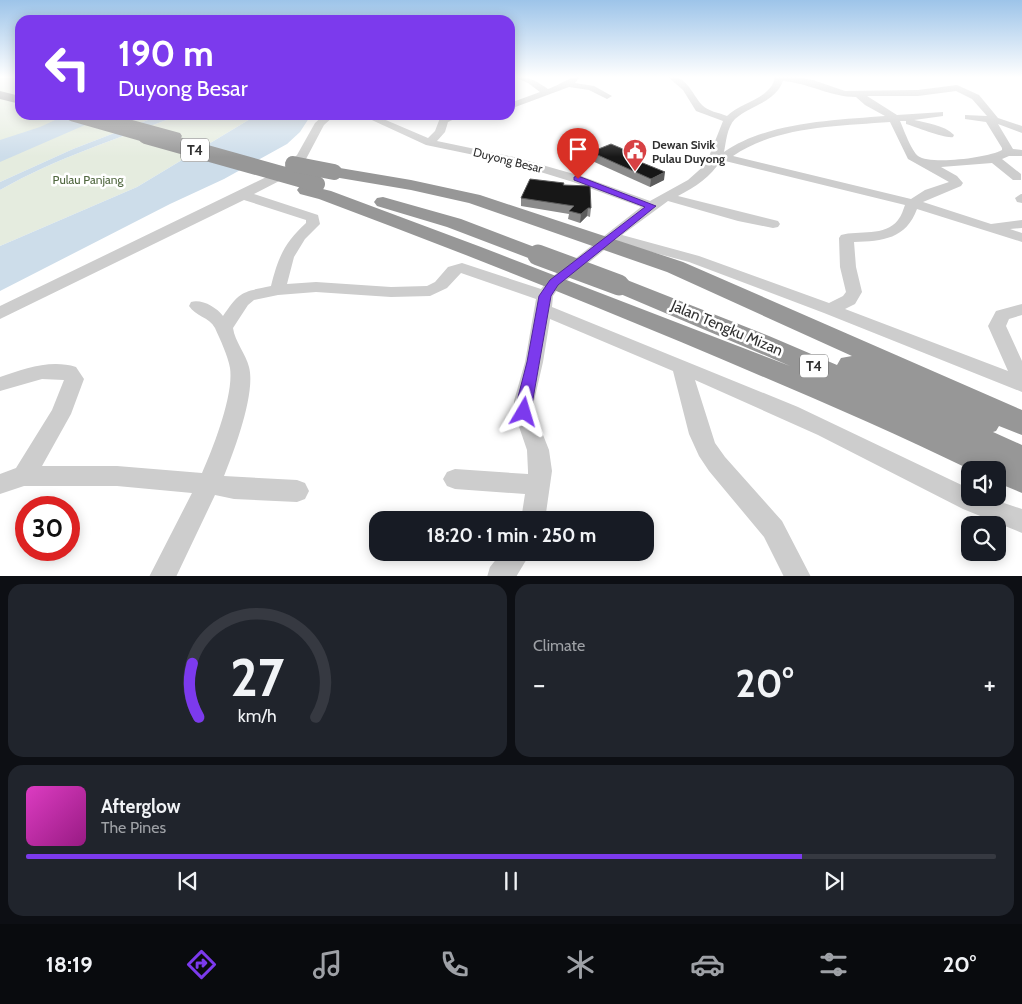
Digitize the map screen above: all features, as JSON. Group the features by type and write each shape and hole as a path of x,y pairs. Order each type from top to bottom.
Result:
{"highway":[{"name":"T4","path":"92,120 201,147"},
{"name":"T4","path":"115,120 321,181"},
{"path":"201,147 241,171 321,181 411,184 474,199 609,240 748,298 1013,441 1022,479"},
{"path":"321,181 391,219 547,296 859,405 1013,441"},
{"name":"Jalan Tengku Mizan","path":"321,181 544,251 623,280 760,342 1013,441"}],"street":[{"path":"696,104 699,109 728,120"},
{"path":"721,156 724,130 728,120 755,104"},
{"path":"872,104 893,119 936,129 949,135"},
{"path":"979,104 993,118 990,120"},
{"path":"535,511 540,470 538,450 524,412 524,401 547,296 609,240 651,206 704,174 721,156 749,143 793,129 840,122 940,114"},
{"path":"969,117 1007,124 1022,130"},
{"path":"830,309 849,300 854,292 848,267 846,238 875,235 897,228 904,223 913,203 923,196 957,184 932,165 910,155 893,119"},
{"path":"0,313 285,173 297,163 323,120"},
{"name":"Duyong Besar","path":"379,120 430,144 492,154 517,161 578,179 651,206"},
{"path":"430,144 440,132 444,120"},
{"path":"990,120 1008,148 1008,152"},
{"path":"932,165 994,159 1008,152 1022,154"},
{"path":"721,156 913,203 1022,238"},
{"path":"994,159 1017,177"},
{"path":"243,195 312,218 313,224 293,245 286,257 278,290"},
{"path":"667,197 743,218 773,224"},
{"path":"988,228 1022,224"},
{"path":"988,228 990,234 1001,244 1022,246"},
{"path":"609,240 694,259 1022,383"},
{"path":"162,576 209,484 232,427 240,369 232,347 224,334 224,328 242,301 249,296 278,290 334,287 391,292 430,291 441,285 454,270 462,268 547,296 682,367 829,430 948,491 1022,521"},
{"path":"197,306 213,316 224,328"},
{"path":"1022,309 1002,315 997,326 1022,383"},
{"path":"682,367 700,434 707,449 717,464 773,529 798,576"},
{"path":"0,384 42,372 58,370 69,372 74,379 73,387 66,401 24,476"},
{"path":"0,484 24,476 117,476 234,488 297,491"},
{"path":"455,479 539,485"},
{"path":"500,576 511,561"}],"green space":[{"path":"0,104 15,104 15,120 148,120 73,149 0,182"},
{"name":"Pulau Panjang","path":"166,120 249,120 137,187 0,246 0,190 65,158"}],"water":[{"path":"55,120 97,120 0,162 0,140"},
{"path":"148,120 166,120 65,158 0,190 0,182 73,149"},
{"path":"249,120 308,120 300,132 287,144 224,179 170,204 0,291 0,246 137,187"}],"building":[{"path":"611,144 630,152 623,155 665,172 651,179 591,152"},
{"path":"530,179 564,183 563,185 590,186 591,208 588,208 581,214 569,211 574,206 521,198"}],"place":[{"name":"Dewan Sivik Pulau Duyong","path":"635,172"}],"route":[{"path":"524,412 524,401 534,362 545,296 554,282 651,206 578,179"}]}
